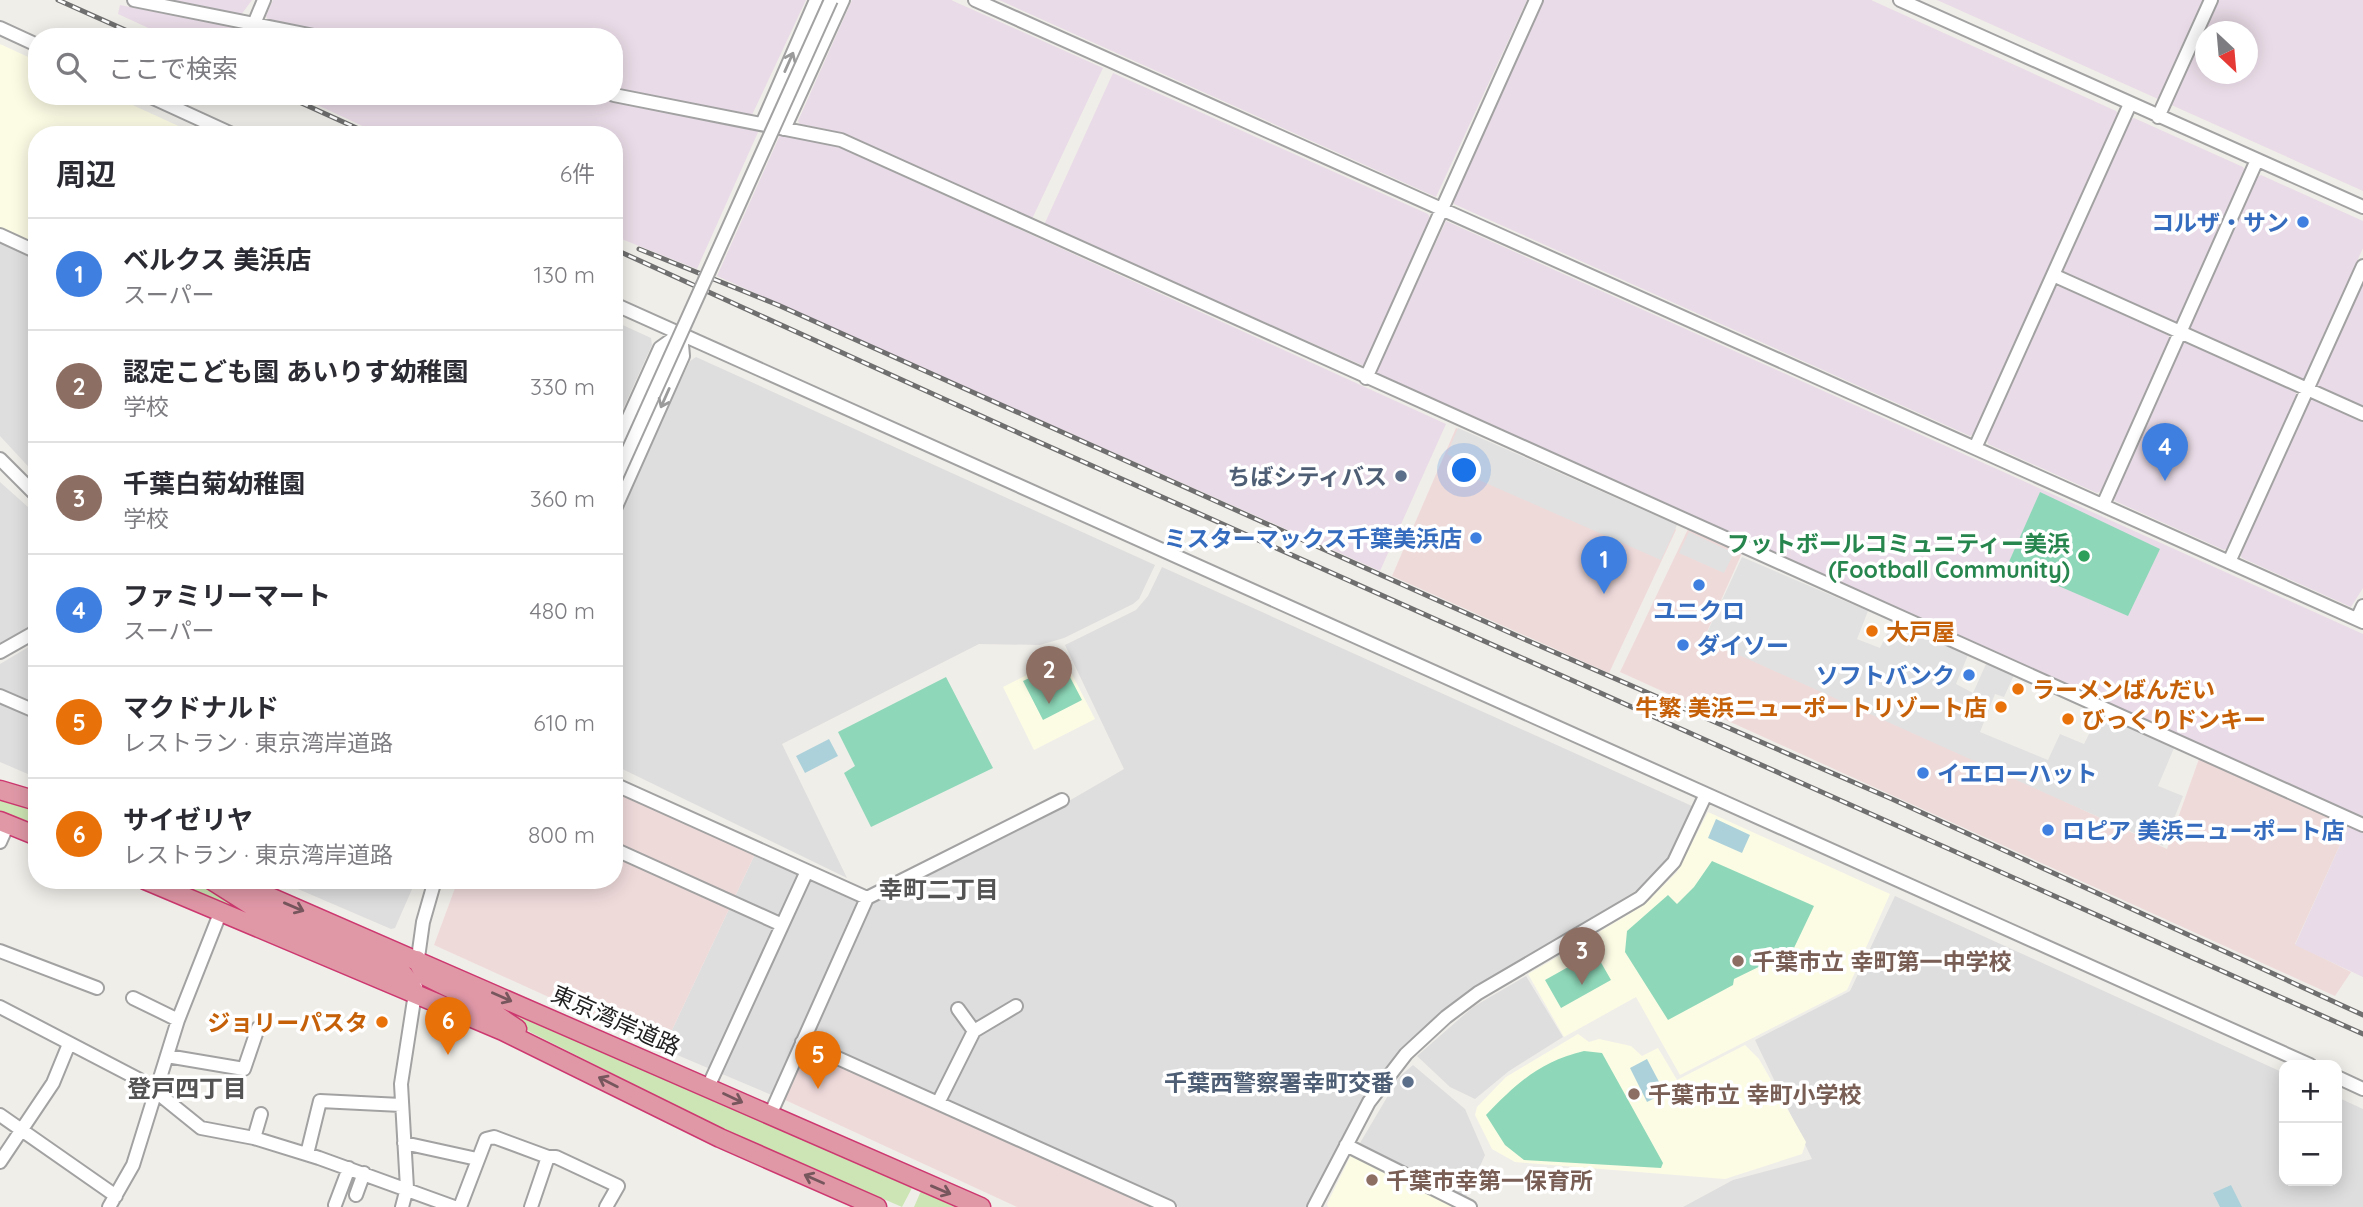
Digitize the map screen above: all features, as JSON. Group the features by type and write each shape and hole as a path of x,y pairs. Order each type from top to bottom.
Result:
{"highway":[{"path":"0,781 19,794"},
{"path":"0,790 28,798"},
{"path":"4,822 28,832"},
{"path":"167,889 538,1047 720,1138 877,1207"},
{"path":"225,889 252,906 397,970 404,975 416,994"},
{"name":"東京湾岸道路","path":"252,889 981,1207"},
{"path":"417,960 425,976 488,1008 538,1047"}],"street":[{"path":"134,0 274,28"},
{"path":"254,24 264,0"},
{"path":"762,124 816,0"},
{"path":"623,462 831,0"},
{"path":"784,129 843,0"},
{"path":"975,0 2360,621 2363,606"},
{"path":"1366,378 1536,0"},
{"path":"1900,0 2363,207"},
{"path":"2158,117 2211,0"},
{"path":"0,28 28,41"},
{"path":"623,97 841,140 1978,653 2196,747 2207,756 2363,825"},
{"path":"1975,449 2130,104"},
{"path":"169,105 214,126"},
{"path":"2103,505 2257,160"},
{"path":"0,235 28,248"},
{"path":"2230,562 2363,265"},
{"path":"2053,275 2363,414"},
{"path":"623,308 2299,1060"},
{"path":"623,430 660,348 681,334"},
{"path":"623,492 683,356 681,334"},
{"path":"0,460 28,487"},
{"path":"0,652 28,636"},
{"path":"0,696 28,706"},
{"path":"623,788 867,898"},
{"path":"1315,1206 1369,1102 1390,1073 1446,1017 1505,977 1626,908 1657,883 1674,862 1706,794"},
{"path":"770,1115 867,898 1062,800"},
{"path":"0,842 4,822"},
{"path":"623,853 780,924"},
{"path":"708,1087 780,924 807,870"},
{"path":"402,1207 407,1188 401,1084 416,994 417,960 433,889"},
{"path":"0,1115 112,1202 129,1176 178,1020 221,911"},
{"path":"0,951 97,988"},
{"path":"133,998 178,1020"},
{"path":"941,1097 974,1031 1017,1006"},
{"path":"0,1007 144,1082 201,1128 254,1138 307,1154 454,1207"},
{"path":"958,1009 974,1031"},
{"path":"167,1056 244,1069 258,1028"},
{"path":"802,1042 1169,1207"},
{"path":"0,1162 59,1074 69,1044"},
{"path":"2342,1079 2363,1089"},
{"path":"307,1154 320,1101 401,1105"},
{"path":"254,1138 261,1114"},
{"path":"460,1207 486,1139 494,1137 548,1157 556,1157 618,1186 606,1207"},
{"path":"404,1143 477,1159"},
{"path":"1346,1145 1470,1207"},
{"path":"531,1207 548,1157"},
{"path":"335,1205 349,1168"},
{"path":"356,1195 364,1173"}],"shaded area":[{"path":"165,0 252,0 241,15"},
{"path":"273,0 806,0 752,115 623,90 623,28 308,28 268,20 266,16"},
{"path":"852,0 951,0 1103,68 1032,219 835,131 800,124 798,121"},
{"path":"999,0 1527,0 1436,197"},
{"path":"1542,0 1871,0 2116,111 2118,114 1975,434 1970,436 1454,204 1453,201"},
{"path":"1937,0 2363,0 2363,191"},
{"path":"120,5 237,28 148,28 118,14"},
{"path":"0,44 28,57 28,105 133,105 178,126 28,126 28,242 0,229"},
{"path":"1113,73 1428,214 1430,218 1364,366 1044,225"},
{"path":"623,103 759,130 697,269 623,240 623,126 363,126 317,105"},
{"path":"2134,118 2243,167 2245,171 2178,321 2174,323 2065,274 2063,270 2130,120"},
{"path":"780,135 830,143 1446,424 1380,571 717,276"},
{"path":"2261,175 2363,221 2363,248 2305,378 2301,380 2191,331 2190,327 2257,177"},
{"path":"1446,221 2363,634 2363,817 1378,375 1376,371"},
{"path":"0,243 28,256 28,466 0,436"},
{"path":"2363,279 2363,407 2318,387 2317,383"},
{"path":"2059,286 2168,335 2170,339 2101,491 2097,493 1988,444 1987,439 2055,287"},
{"path":"623,325 651,338 652,345 623,409"},
{"path":"2186,342 2297,395 2228,548 2224,550 2115,501 2113,497 2182,344"},
{"path":"696,357 1155,565 1139,599 1133,604 1064,638 1040,645 979,644 782,744 847,878 623,769 623,503 690,361"},
{"path":"2313,399 2363,422 2363,588 2351,607 2242,558 2240,554 2309,401"},
{"path":"1456,428 1674,525 1676,530 1609,673 1392,576"},
{"path":"1458,428 1677,525 1661,560 1454,469 1458,460 1447,454"},
{"path":"0,482 28,507 28,627 0,643"},
{"path":"1688,529 1742,553 1706,634 2167,849 2200,756 2349,825 2295,944 2351,972 2335,996 1620,672"},
{"path":"1689,532 1734,553 1724,573 1679,553"},
{"path":"1742,557 1868,611 1857,639 1880,648 1893,621 1968,655 1956,684 1973,693 1986,664 2014,675 2004,697 1995,694 1980,732 2048,760 2060,734 2084,744 2100,712 2174,748 2158,786 2183,796 2163,846 1708,641 1706,635"},
{"path":"1162,567 1692,806 1671,854 1644,886 1457,999 1414,1036 1368,1092 1306,1207 1179,1207 808,1040 870,902 1055,809 1124,769 1065,645 1136,610 1148,596"},
{"path":"28,647 28,703 0,691 0,664"},
{"path":"1063,657 1095,719 1034,750 1003,687"},
{"path":"0,700 28,712 28,774 0,762"},
{"path":"623,794 755,854 663,1049 434,945 455,889 623,889"},
{"name":"千葉市立 幸町第一中学校","path":"1708,812 1890,894 1847,990 1680,1075 1636,997 1564,1037 1528,974 1596,935 1601,936 1599,932 1644,905 1677,872"},
{"path":"2349,825 2363,831 2363,977 2295,945"},
{"path":"755,854 857,899 859,905 774,1096 663,1049"},
{"path":"298,889 412,889 395,928 391,929"},
{"path":"1895,896 2279,1071 2279,1186 2342,1186 2342,1099 2363,1109 2363,1207 1683,1207 1733,1180 1812,1159 1755,1040 1850,991"},
{"path":"1526,976 1563,1037 1509,1071 1475,1099 1450,1087 1417,1056 1473,1007"},
{"name":"千葉市立 幸町小学校","path":"1578,1034 1589,1042 1599,1039 1631,1046 1642,1056 1658,1048 1677,1080 1745,1045 1759,1059 1806,1142 1802,1154 1725,1179 1515,1162 1492,1149 1475,1115 1477,1107 1506,1077"},
{"path":"806,1051 1152,1207 1017,1207 783,1099"},
{"path":"1413,1065 1465,1109 1485,1155 1466,1197 1360,1143 1399,1077"},
{"name":"千葉市幸第一保育所","path":"1355,1153 1458,1207 1328,1207 1327,1204 1351,1155"}],"green space":[{"name":"フットボールコミュニティー美浜 (Football Community)","path":"2040,492 2160,549 2128,616 2008,564"},
{"path":"1062,662 1082,700 1043,720 1023,681"},
{"path":"946,677 993,768 871,827 844,773 855,766 838,732"},
{"path":"0,796 28,806 28,823 0,812"},
{"path":"1712,861 1814,906 1793,950 1734,979 1733,985 1668,1020 1625,952 1627,931 1668,895 1677,904 1694,887"},
{"path":"190,889 223,889 395,976"},
{"path":"1595,952 1611,980 1561,1008 1545,980"},
{"path":"468,994 564,1033 912,1188 902,1207 729,1132 532,1033"},
{"path":"1584,1051 1602,1053 1663,1163 1661,1168 1524,1160 1505,1145 1486,1115 1530,1075 1554,1061"},
{"path":"921,1191 955,1207 914,1207"}],"water":[{"path":"829,739 838,756 805,773 796,756"},
{"path":"1716,819 1750,835 1742,853 1708,838"},
{"path":"1647,1059 1665,1093 1647,1102 1630,1068"},
{"path":"2231,1185 2242,1207 2220,1207 2213,1193"}],"railway":[{"path":"58,0 121,28"},
{"path":"306,105 352,126"},
{"path":"639,249 778,305 1524,639 1892,799 2363,1015"},
{"path":"623,253 2363,1034"}],"place":[{"name":"コルザ・サン","path":"2303,222"},
{"name":"ちばシティバス","path":"1401,476"},
{"name":"ファミリーマート","path":"2165,481"},
{"name":"ミスターマックス千葉美浜店","path":"1476,538"},
{"name":"フットボールコミュニティー美浜 (Football Community)","path":"2084,556"},
{"name":"ユニクロ","path":"1699,585"},
{"name":"ベルクス 美浜店","path":"1604,594"},
{"name":"大戸屋","path":"1872,631"},
{"name":"ダイソー","path":"1683,645"},
{"name":"ソフトバンク","path":"1969,675"},
{"name":"ラーメンばんだい","path":"2018,689"},
{"name":"認定こども園 あいりす幼稚園","path":"1049,704"},
{"name":"牛繁 美浜ニューポートリゾート店","path":"2001,707"},
{"name":"びっくりドンキー","path":"2068,719"},
{"name":"イエローハット","path":"1923,773"},
{"name":"ロピア 美浜ニューポート店","path":"2048,830"},
{"name":"千葉市立 幸町第一中学校","path":"1738,961"},
{"name":"千葉白菊幼稚園","path":"1582,985"},
{"name":"ジョリーパスタ","path":"382,1022"},
{"name":"サイゼリヤ","path":"448,1055"},
{"name":"千葉西警察署幸町交番","path":"1408,1082"},
{"name":"マクドナルド","path":"818,1089"},
{"name":"千葉市立 幸町小学校","path":"1634,1094"},
{"name":"千葉市幸第一保育所","path":"1372,1180"}],"district":[{"name":"幸町二丁目","path":"939,889"},
{"name":"登戸四丁目","path":"187,1088"}]}
